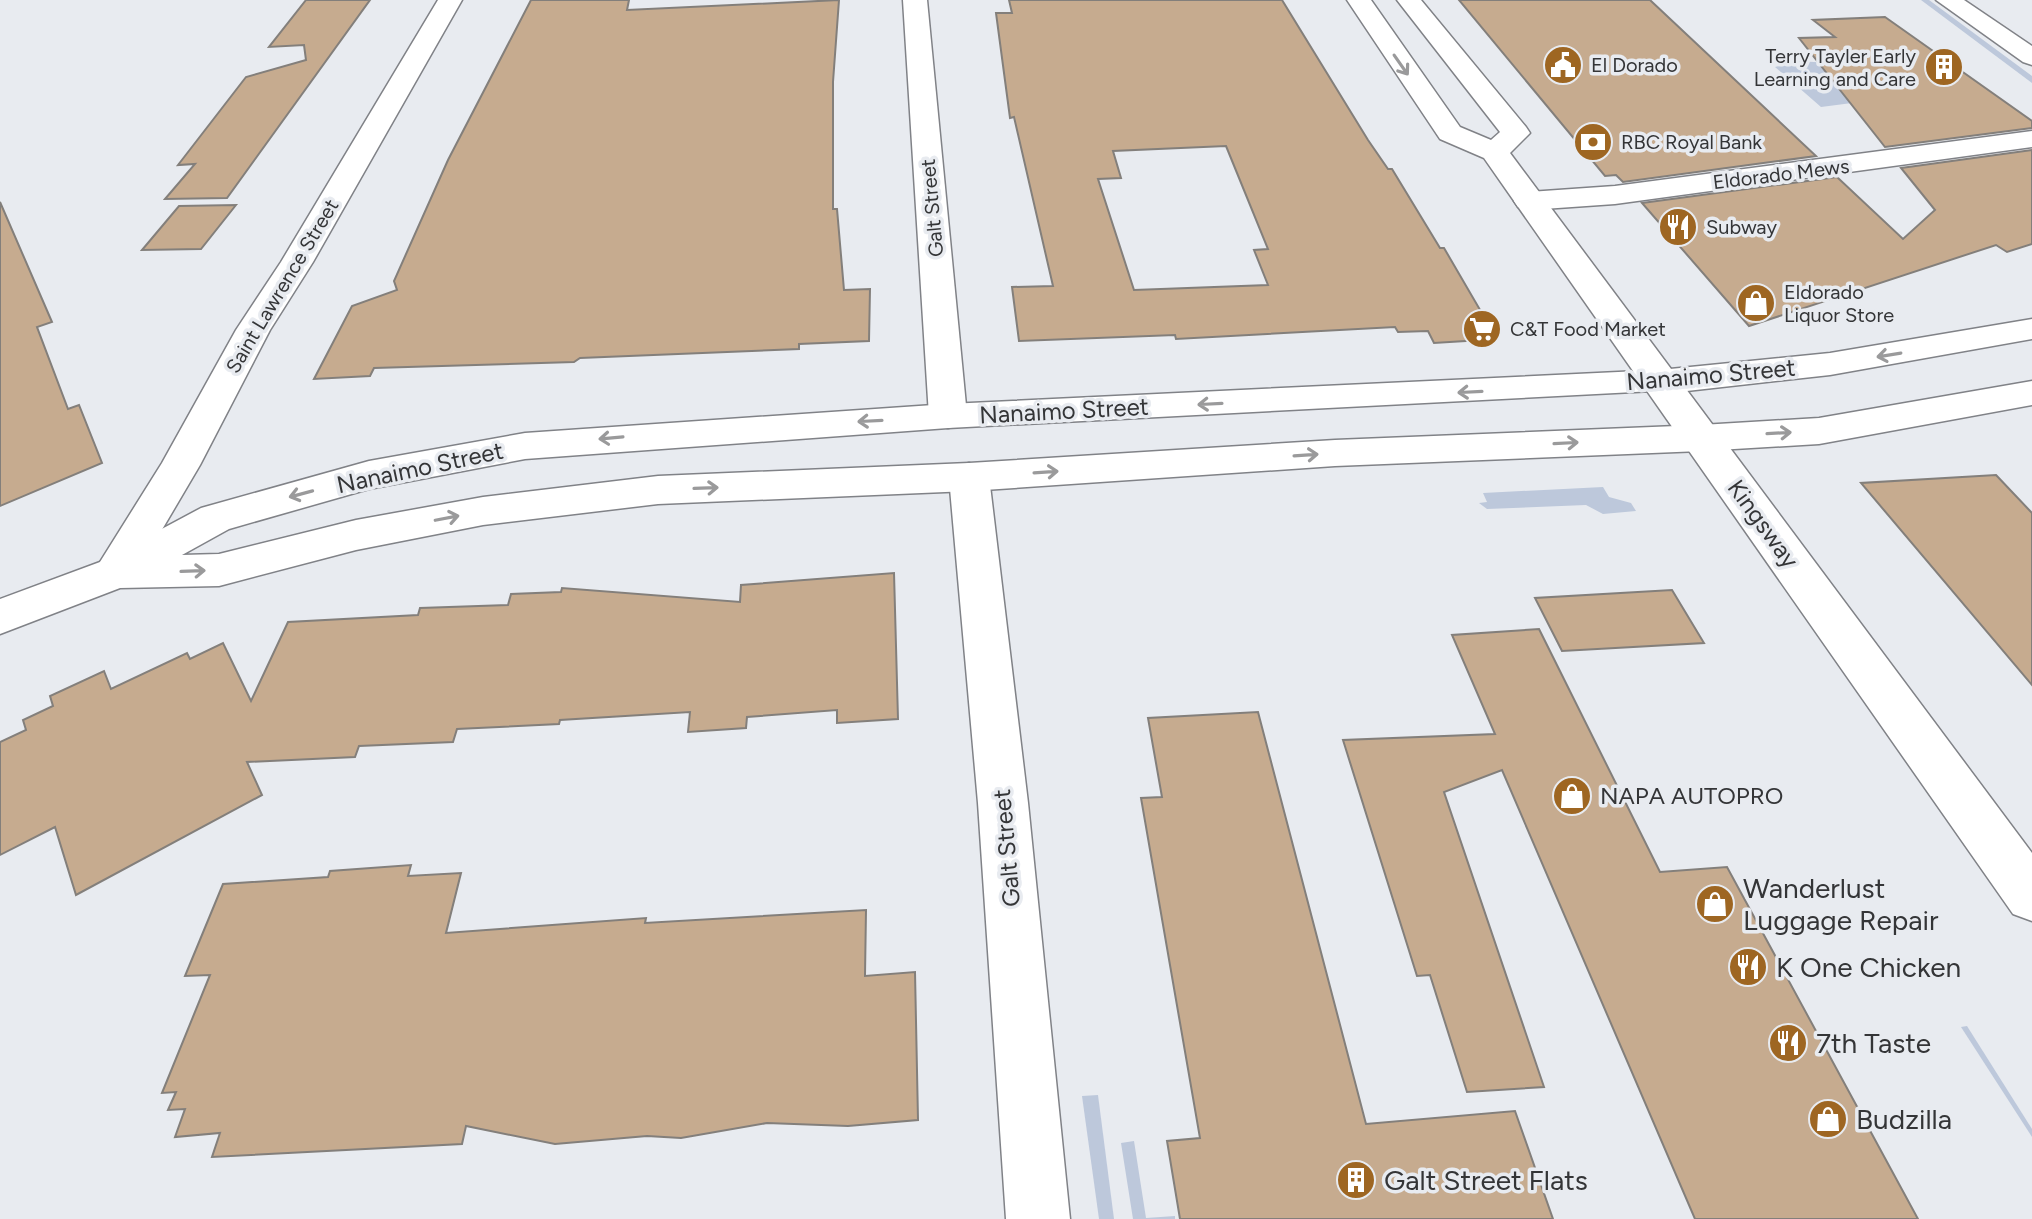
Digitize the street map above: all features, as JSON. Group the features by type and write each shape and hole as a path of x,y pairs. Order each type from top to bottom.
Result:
{"main road":[{"name":"Saint Lawrence Street","path":"115,573 180,465 253,330 297,262 450,0"},
{"name":"Galt Street","path":"915,0 948,416"},
{"path":"1359,0 1450,133 1494,152 1516,133 1409,0"},
{"path":"1948,0 2032,57"},
{"name":"Eldorado Mews","path":"1529,201 1615,195 2032,139"},
{"name":"Kingsway","path":"1494,152 2032,896"},
{"name":"Nanaimo Street","path":"0,617 115,573 215,518 369,475 525,446 671,433 948,416 1660,382 1830,364 2032,329"},
{"name":"Nanaimo Street","path":"115,573 219,570 356,535 483,511 658,490 969,477 1349,452 1819,431 2032,393"},
{"name":"Galt Street","path":"969,477 1003,803 1038,1219"}],"shaded area":[{"path":"1921,0 1929,0 2032,76 2032,83"},
{"path":"1776,60 1904,67 1945,91 1821,107 1775,67 1783,65"},
{"path":"1603,487 1609,497 1631,503 1636,511 1603,514 1586,505 1487,509 1479,503 1487,502 1483,493"},
{"path":"1967,1026 2032,1129 2032,1137 1961,1027"},
{"path":"1098,1095 1114,1219 1099,1219 1082,1096"},
{"path":"1134,1141 1146,1218 1175,1216 1175,1219 1133,1219 1121,1143"}],"building":[{"path":"306,0 370,0 227,198 165,199 195,164 178,165 246,77 306,60 304,45 269,47"},
{"path":"531,0 629,0 627,10 839,0 833,82 833,209 837,209 844,290 870,289 869,341 799,344 799,349 580,358 574,362 374,368 370,376 314,379 352,306 397,290 394,281 448,160"},
{"path":"1009,0 1282,0 1368,140 1388,169 1392,169 1440,248 1444,248 1497,339 1434,343 1428,331 1398,332 1395,327 1176,339 1175,335 1019,341 1012,287 1053,286 1014,117 1010,118 996,13 1012,13","holes":["1226,146 1268,249 1254,250 1268,285 1134,290 1098,179 1121,178 1113,151"]},
{"path":"1459,0 1650,0 1816,156 1623,182 1616,175 1605,176"},
{"path":"1885,17 2032,121 2032,128 1885,147 1799,38 1835,37 1813,20"},
{"path":"2032,150 2032,244 2007,252 1996,245 1749,326 1642,203 1837,177 1903,239 1935,210 1901,168"},
{"path":"0,202 52,322 37,327 68,409 79,405 102,463 0,506"},
{"path":"236,205 201,249 142,250 179,206"},
{"path":"1996,475 2032,513 2032,685 1861,483"},
{"path":"894,573 898,719 837,723 837,710 747,717 746,728 688,732 690,712 560,720 559,724 457,729 453,742 359,746 355,757 247,762 262,795 76,895 55,827 0,855 0,742 26,730 23,720 53,706 50,696 104,671 111,689 187,653 190,659 223,643 251,701 288,622 418,615 420,608 508,605 511,594 561,592 562,588 740,602 741,585"},
{"path":"1672,590 1704,643 1562,651 1535,598"},
{"path":"1539,629 1660,872 1727,867 1918,1219 1695,1219 1502,770 1444,792 1544,1087 1467,1092 1430,975 1417,976 1343,740 1495,734 1452,635"},
{"path":"1258,712 1366,1124 1515,1111 1553,1219 1180,1219 1167,1141 1200,1138 1141,798 1162,797 1148,718"},
{"path":"411,865 408,876 461,873 446,933 646,918 645,923 866,910 865,976 915,972 918,1120 848,1126 767,1123 681,1138 647,1136 555,1144 466,1126 462,1144 212,1157 220,1133 175,1137 185,1109 168,1110 176,1092 162,1093 210,975 185,976 223,884 328,877 330,871"}],"place":[{"name":"El Dorado","path":"1563,65"},
{"name":"Terry Tayler Early Learning and Care","path":"1944,67"},
{"name":"RBC Royal Bank","path":"1593,142"},
{"name":"Subway","path":"1678,227"},
{"name":"Eldorado Liquor Store","path":"1756,303"},
{"name":"C&T Food Market","path":"1482,329"},
{"name":"NAPA AUTOPRO","path":"1572,796"},
{"name":"Wanderlust Luggage Repair","path":"1715,904"},
{"name":"K One Chicken","path":"1748,967"},
{"name":"7th Taste","path":"1788,1043"},
{"name":"Budzilla","path":"1828,1119"},
{"name":"Galt Street Flats","path":"1356,1180"}]}
